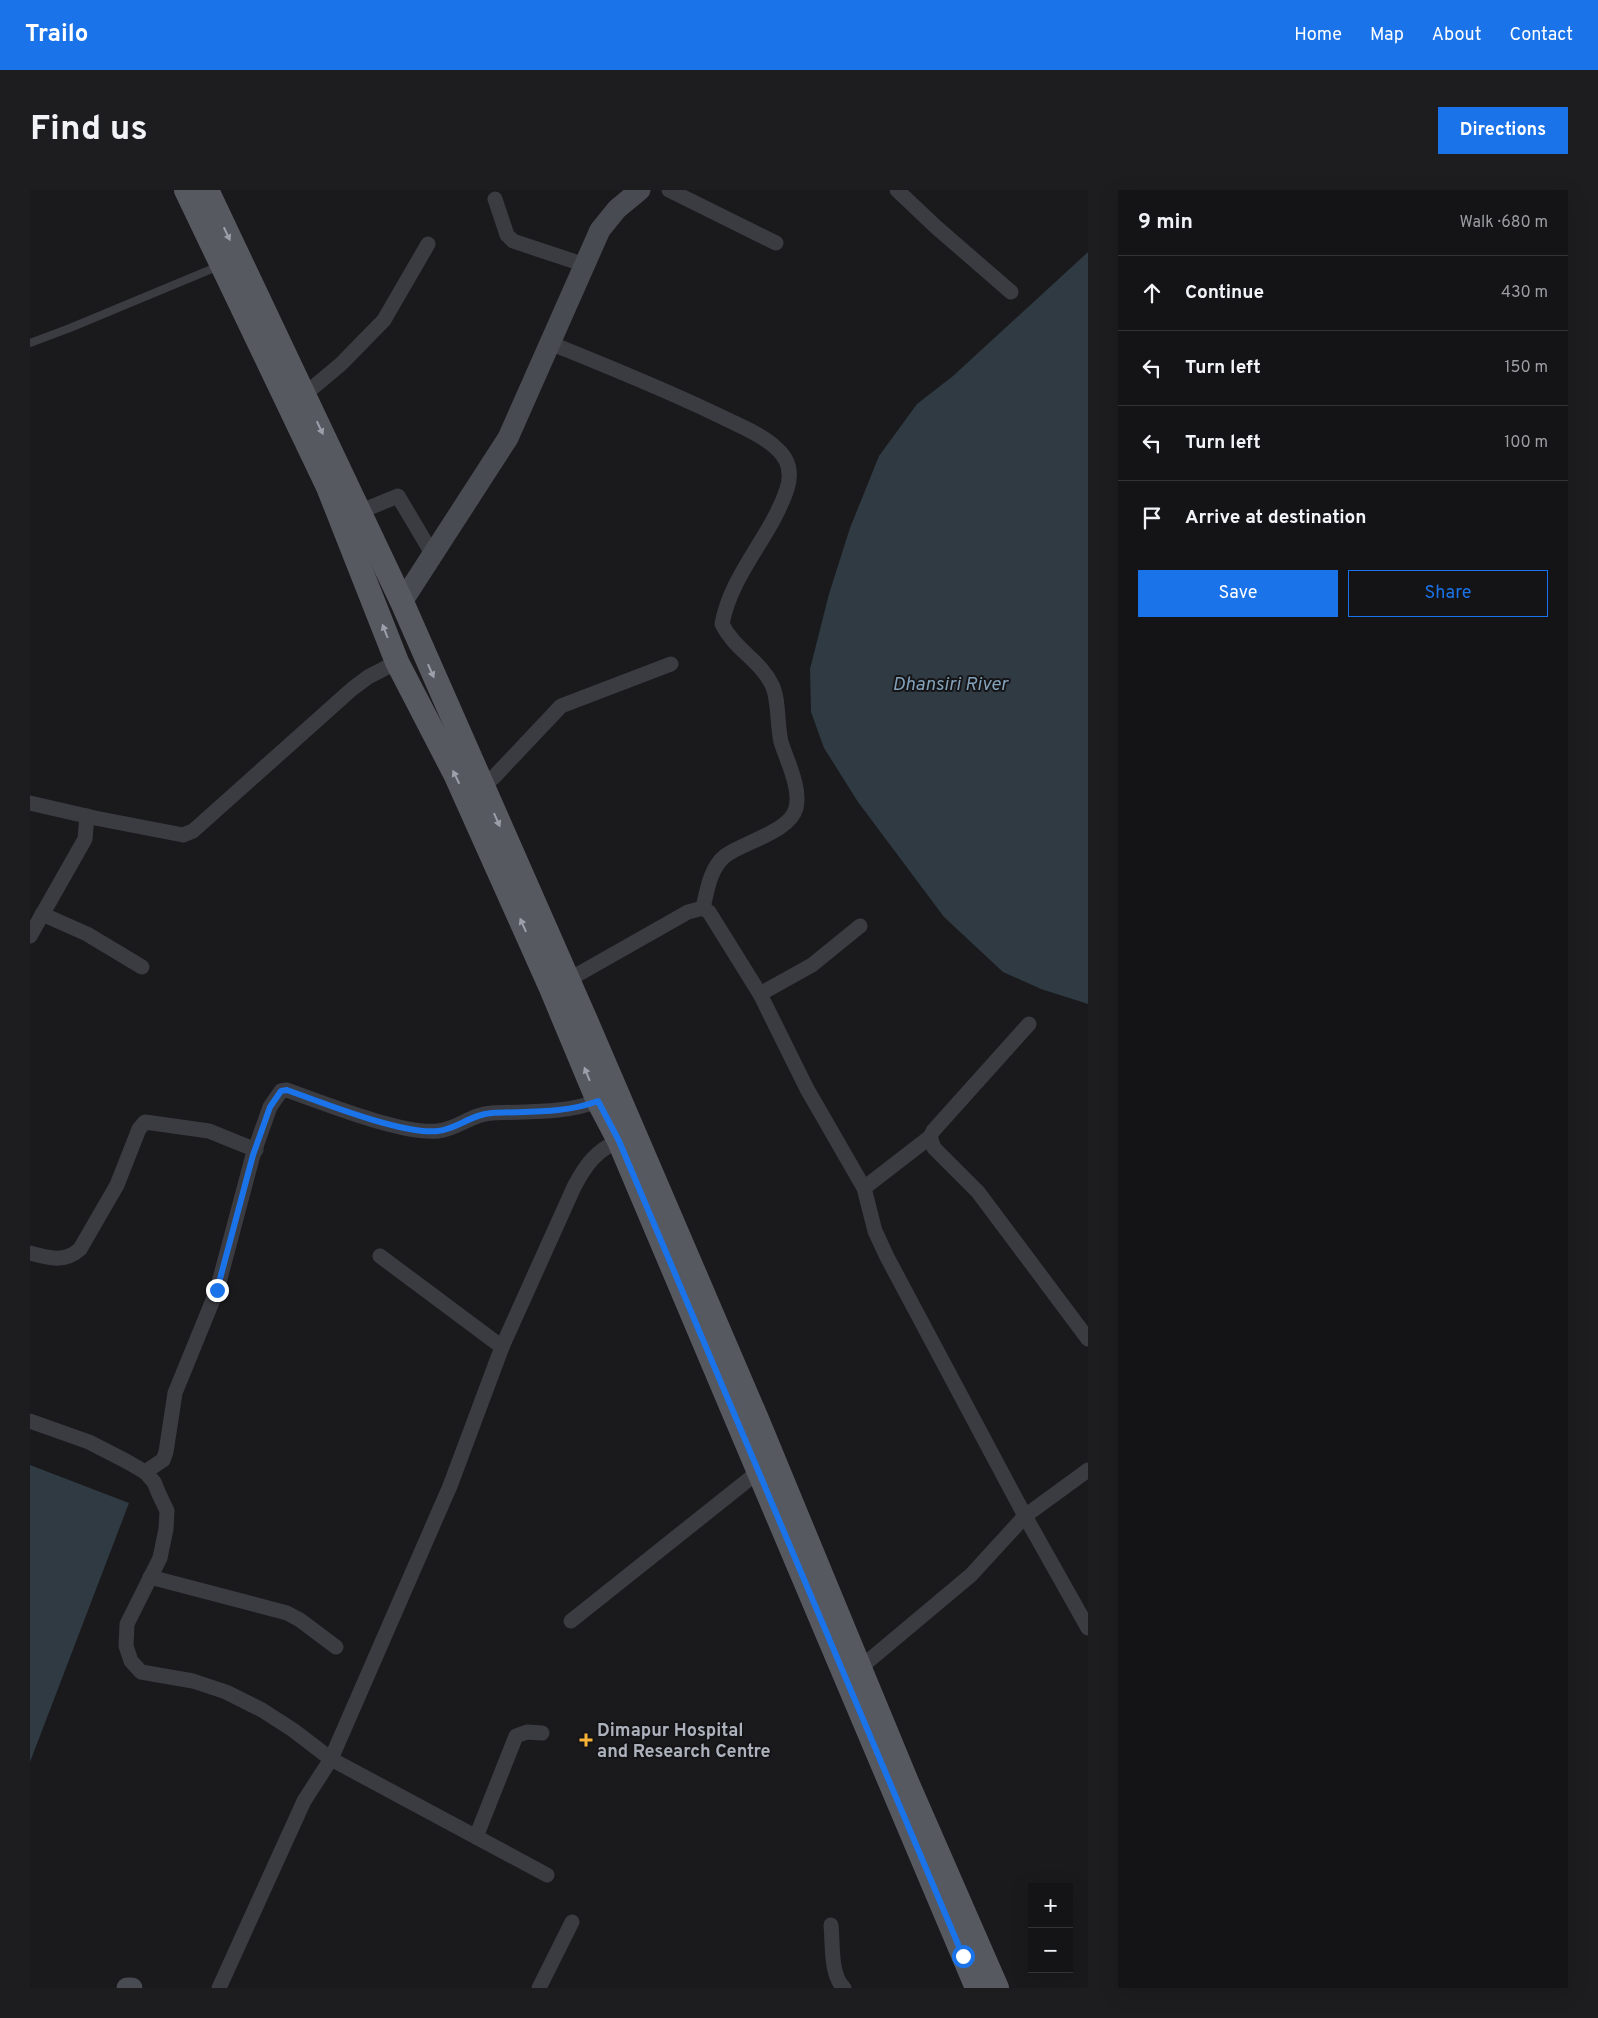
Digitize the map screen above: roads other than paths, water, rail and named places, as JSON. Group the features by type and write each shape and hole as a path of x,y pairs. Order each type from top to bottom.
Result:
{"main road":[{"path":"186,190 328,488 397,662 456,776 550,986 598,1101 619,1141 977,1988"},
{"path":"207,190 402,602 754,1410 860,1668 997,1988"}],"street":[{"path":"402,602 508,438 600,230 617,209 640,190"},
{"path":"670,190 776,243"},
{"path":"897,190 1010,292"},
{"path":"495,199 508,235 513,241 584,265"},
{"path":"304,395 342,364 384,320 428,244"},
{"path":"550,344 674,394 745,428 776,447 786,460 790,471 787,488 765,538 731,592 722,624 728,638 767,676 772,685 776,695 775,708 781,739 793,779 796,809 790,819 779,828 724,857 713,872 703,908"},
{"path":"360,512 398,496 433,555"},
{"path":"30,803 173,835 183,835 193,831 352,689 368,677 397,662"},
{"path":"481,784 493,778 560,706 671,664"},
{"path":"30,936 85,840 87,816"},
{"path":"568,980 688,912 703,908"},
{"path":"703,908 714,919 760,994 806,1090 864,1188 875,1231 886,1256 1025,1516 1088,1628"},
{"path":"42,914 93,938 142,967"},
{"path":"760,994 812,966 860,926"},
{"path":"864,1188 930,1137 933,1131 1029,1024"},
{"path":"145,1472 163,1460 166,1452 175,1393 217,1290 256,1150 270,1107 281,1091 287,1090 402,1128 430,1131 449,1128 470,1117 489,1113 563,1111 598,1101"},
{"path":"30,1253 61,1259 72,1257 80,1249 117,1185 139,1129 145,1122 209,1131 256,1150"},
{"path":"930,1137 934,1148 978,1192 1088,1340"},
{"path":"219,1988 304,1801 331,1759 450,1486 502,1347 574,1187 587,1162 608,1145 619,1141"},
{"path":"380,1256 502,1347"},
{"path":"30,1421 89,1442 145,1472 154,1482 166,1512 166,1529 160,1558 127,1624 126,1646 131,1661 141,1672 193,1681 226,1692 255,1706 293,1730 331,1759 547,1875"},
{"path":"860,1668 971,1576 1025,1516 1059,1489 1088,1470"},
{"path":"571,1621 758,1472"},
{"path":"150,1577 287,1614 300,1620 336,1647"},
{"path":"476,1837 516,1736 527,1732 542,1733"},
{"path":"539,1988 572,1922"},
{"path":"831,1925 836,1975 839,1983 844,1988"},
{"path":"127,1988 132,1988"}],"lane":[{"path":"30,343 221,265"}],"water":[{"name":"Dhansiri River","path":"1088,252 1088,1004 1041,989 1003,972 944,917 858,802 824,748 811,712 810,669 829,594 850,528 879,456 917,404 953,376"},
{"path":"30,1465 129,1503 30,1762"}],"place":[{"name":"Dimapur Hospital and Research Centre","path":"586,1740"}]}
